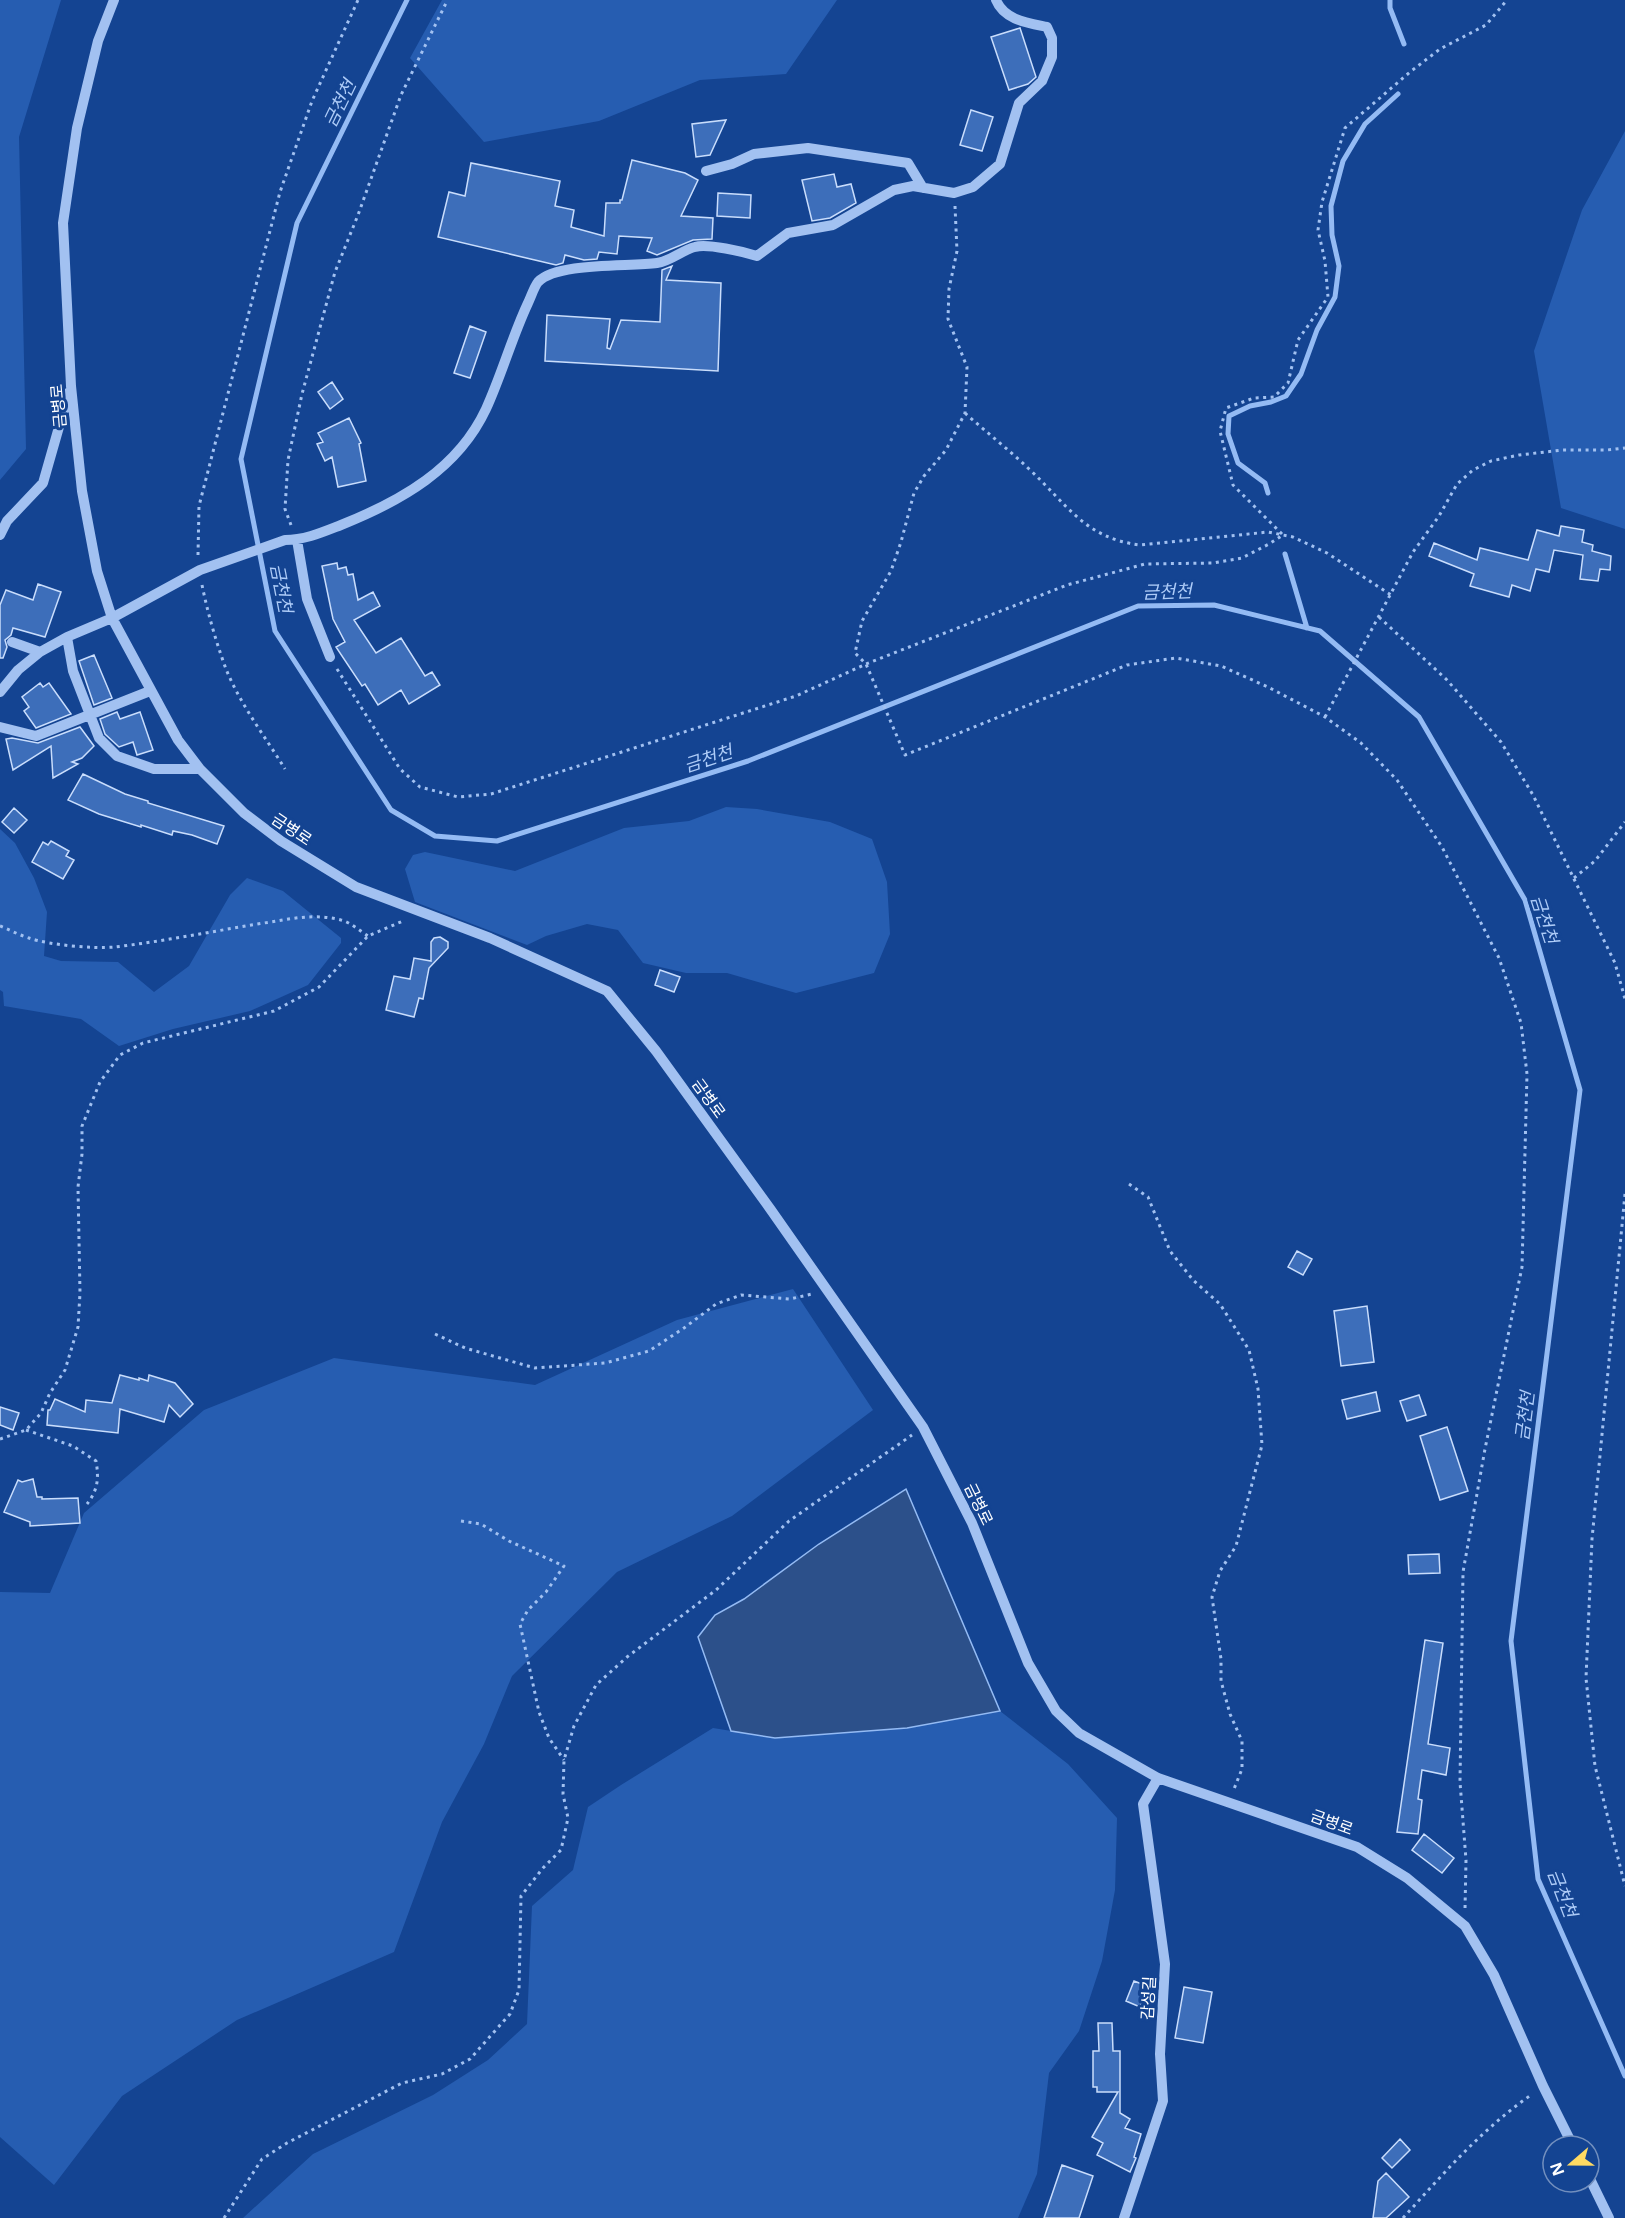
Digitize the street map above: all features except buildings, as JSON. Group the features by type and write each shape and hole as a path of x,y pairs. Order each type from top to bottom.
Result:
{"street":[{"name":"금병로","path":"114,0 98,41 77,128 63,223 71,386 82,491 97,571 112,618 178,740 200,769 244,813 281,841 356,887 490,938 607,991 663,1061 828,1290 923,1427 972,1522 1028,1664 1056,1711 1078,1733 1158,1778 1357,1847 1407,1878 1465,1926 1494,1975 1567,2134"},
{"path":"0,692 18,670 40,652 67,637 112,618 200,570 285,540 297,540 348,522 405,496 440,471 466,443 486,410 538,283 556,271 660,262 696,246 740,251 757,256 788,233 833,225 894,190 913,186 954,193 973,188 1000,165 1019,103 1042,81 1052,57 1052,38 1047,27 1016,20 999,6 996,0"},
{"path":"706,171 732,164 754,154 808,148 908,163 923,188"},
{"path":"0,535 7,521 44,483 71,386"},
{"path":"297,540 307,599 330,657"},
{"path":"67,637 73,671 99,738 117,756 154,769 200,769"},
{"path":"12,642 40,652"},
{"path":"0,727 36,736 150,691"},
{"name":"감성길","path":"1124,2218 1163,2101 1160,2054 1165,1964 1143,1804 1158,1778"},
{"path":"1597,2194 1609,2218"}],"path":[{"path":"285,769 227,671 208,614 198,551 200,506 280,192 312,101 357,2 350,0"},
{"path":"1283,535 1233,485 1220,431 1226,408 1254,398 1274,397 1288,383 1299,340 1328,297 1325,261 1318,230 1322,202 1346,128 1440,49 1486,25 1507,0"},
{"path":"297,540 285,509 288,460 302,394 335,272 358,215 400,95 447,1"},
{"path":"954,193 957,251 949,289 948,319 967,367 965,413 946,450 924,476 914,494 902,542 891,571 862,621 855,653 866,664 904,755 1126,665 1176,658 1221,666 1268,687 1325,717 1361,743 1397,780 1442,847 1499,958 1521,1023 1527,1074 1522,1268 1485,1449 1463,1572 1460,1782 1466,1860 1465,1926"},
{"path":"965,413 1029,468 1081,522 1098,533 1119,542 1140,545 1268,532 1293,537 1327,553 1391,595"},
{"path":"1325,717 1413,552 1439,516 1457,483 1473,470 1491,461 1519,455 1563,450 1625,448"},
{"path":"330,657 400,769 420,787 458,797 491,794 796,696 866,664 1067,585 1145,564 1213,563 1242,558 1283,535"},
{"path":"1379,617 1447,680 1501,742 1533,795 1574,878 1615,963 1625,999"},
{"path":"1574,878 1595,861 1625,822"},
{"path":"0,1439 26,1430 41,1413 50,1393 65,1370 78,1327 80,1293 78,1187 82,1154 82,1126 100,1083 120,1055 143,1043 274,1011 319,987 368,936 421,913"},
{"path":"0,926 31,939 79,946 114,947 170,940 300,916 344,920 368,936"},
{"path":"1129,1184 1148,1197 1170,1251 1193,1280 1220,1304 1249,1350 1258,1389 1262,1445 1236,1546 1220,1571 1212,1597 1221,1659 1221,1681 1230,1714 1242,1741 1242,1769 1229,1802"},
{"path":"1625,1194 1592,1539 1587,1678 1595,1766 1625,1886"},
{"path":"435,1334 465,1348 535,1368 605,1363 649,1351 716,1304 741,1295 790,1299 828,1290"},
{"path":"224,2218 262,2159 287,2143 402,2083 442,2074 470,2059 510,2014 519,1990 521,1896 561,1850 568,1818 563,1794 564,1760 574,1726 596,1685 627,1657 716,1590 789,1521 923,1427"},
{"path":"26,1430 73,1446 96,1461 99,1479 92,1498 87,1504"},
{"path":"461,1521 481,1524 509,1541 564,1566 546,1593 528,1610 520,1624 540,1712 549,1738 564,1760"},
{"path":"1403,2218 1455,2161 1506,2112 1543,2086"}],"shaded area":[{"path":"0,0 61,0 19,137 26,449 0,480"},
{"path":"442,0 837,0 786,74 700,80 599,121 484,142 410,58"},
{"path":"1625,131 1625,529 1561,508 1534,351 1582,210"},
{"path":"726,807 757,809 830,822 872,839 887,882 890,934 874,973 796,993 727,973 686,973 643,963 618,930 587,924 546,936 527,945 415,902 405,869 413,855 425,852 515,871 624,828 689,821"},
{"path":"0,829 15,843 34,878 47,912 44,956 61,961 118,962 154,992 189,966 230,895 247,878 283,891 341,938 341,943 308,985 250,1011 173,1029 119,1046 81,1019 4,1006 3,992 0,990"},
{"path":"793,1289 873,1410 732,1516 617,1572 512,1676 484,1744 442,1822 394,1952 237,2020 122,2096 54,2185 0,2137 0,1592 50,1593 84,1513 204,1410 334,1358 535,1385 677,1320"},
{"path":"906,1489 1000,1711 907,1728 775,1738 731,1731 698,1637 715,1615 744,1599 819,1544"},
{"path":"1000,1711 1068,1764 1117,1818 1115,1890 1102,1961 1079,2031 1049,2073 1037,2174 1018,2218 243,2218 313,2154 433,2095 488,2060 527,2024 532,1906 573,1870 588,1807 713,1728 775,1738 907,1728"}],"waterway":[{"name":"금천천","path":"407,0 297,223 241,459 275,631 391,810 435,836 497,841 748,761 1138,606 1214,605 1320,631 1419,717 1525,900 1580,1090 1511,1641 1538,1879 1625,2076"},
{"path":"1390,0 1390,8 1404,44"},
{"path":"1268,493 1265,483 1238,463 1228,434 1229,416 1250,406 1286,396 1301,374 1317,330 1335,297 1339,266 1332,235 1331,206 1343,161 1365,124 1398,94"},
{"path":"1285,554 1307,628"}]}
